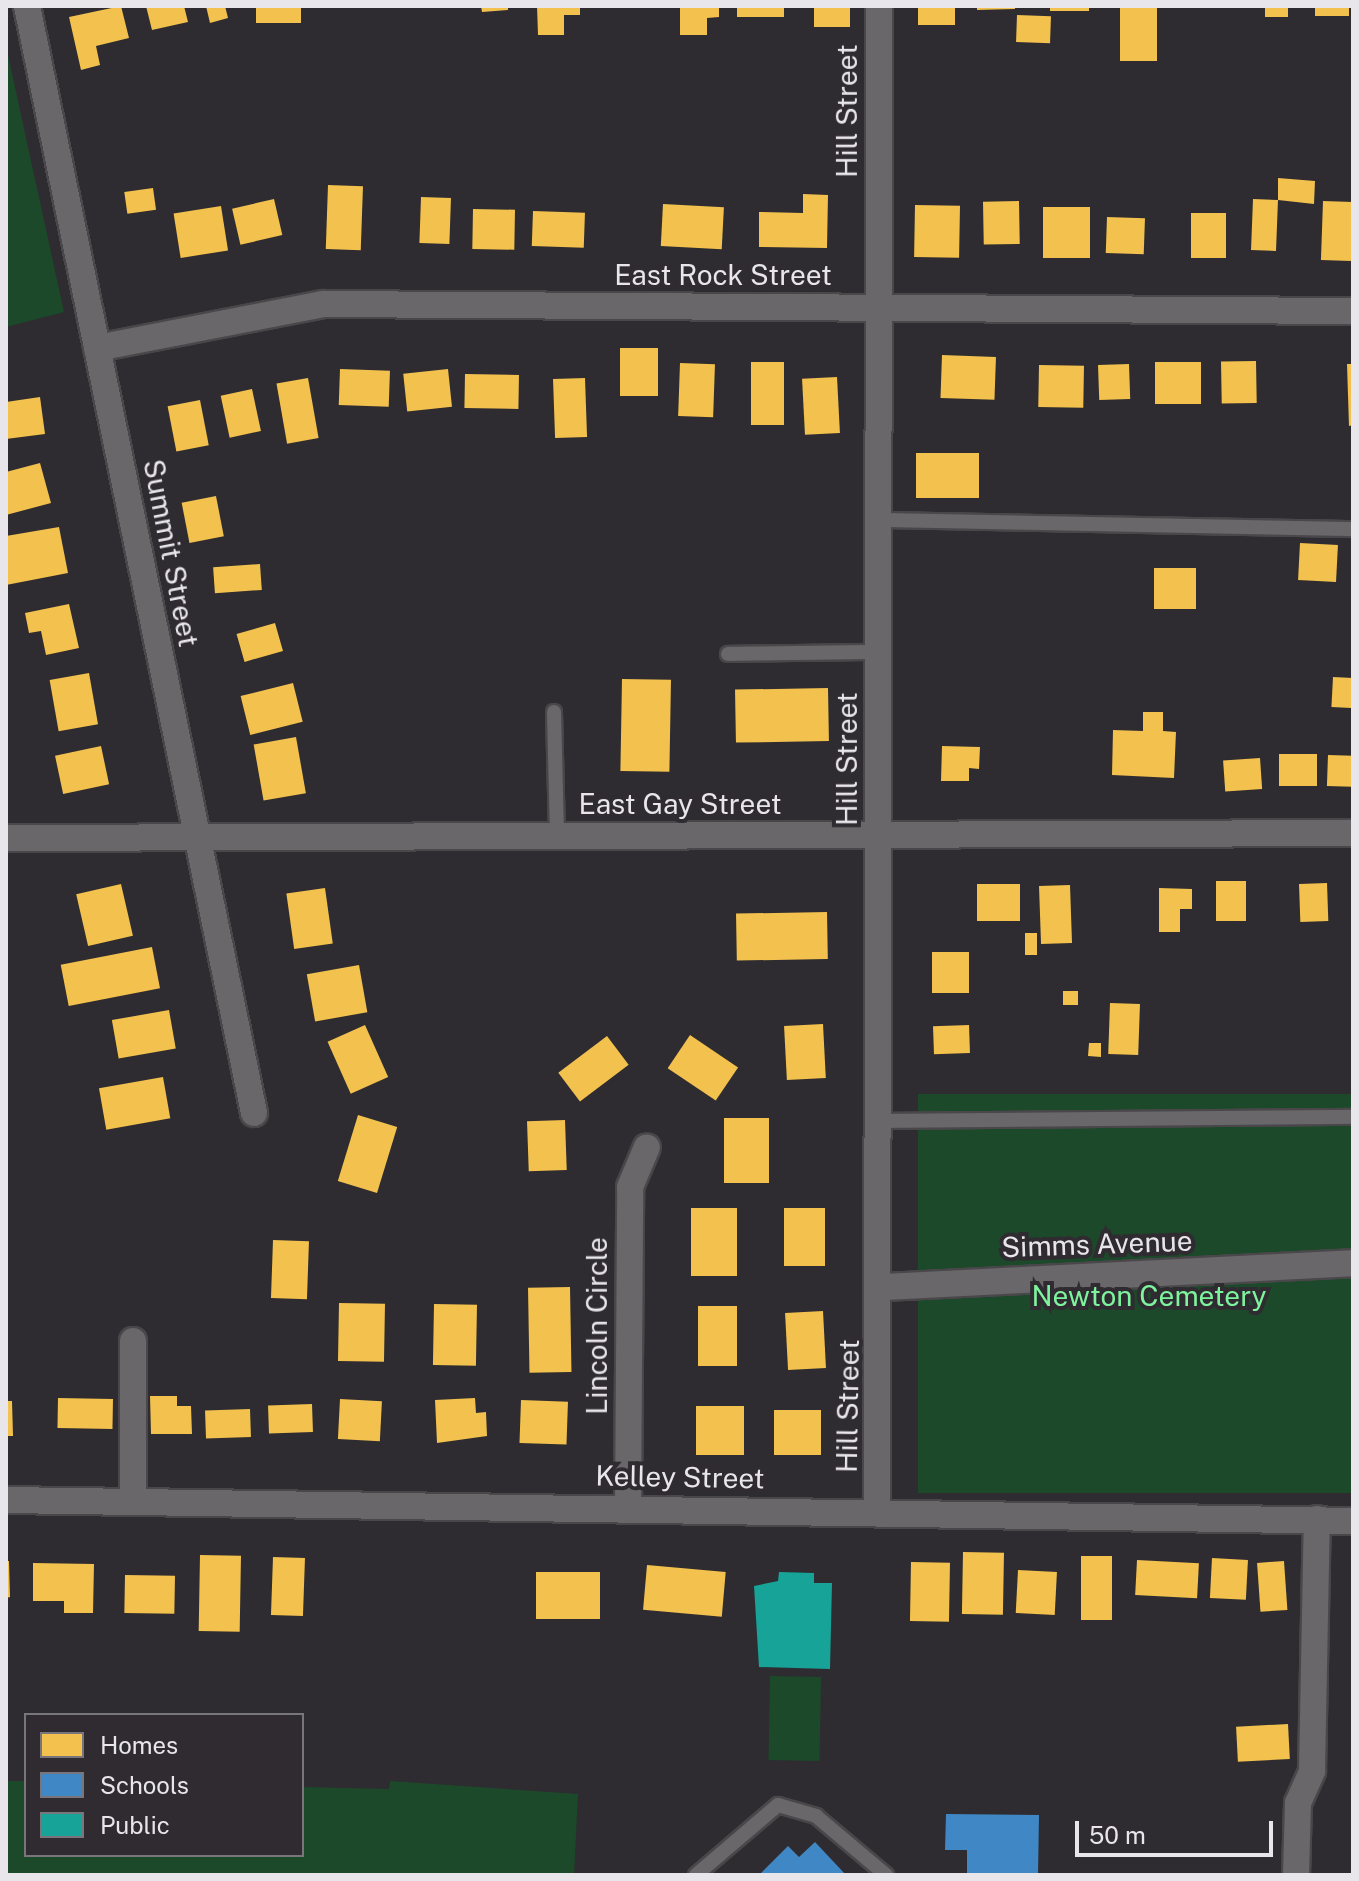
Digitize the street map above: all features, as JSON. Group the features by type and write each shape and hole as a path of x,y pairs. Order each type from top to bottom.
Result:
{"street":[{"name":"Summit Street","path":"27,6 254,1113"},
{"name":"Hill Street","path":"877,1513 883,1287 879,836 879,6"},
{"name":"East Rock Street","path":"97,348 323,304 1353,311"},
{"name":"East Gay Street","path":"6,838 1353,833"},
{"name":"Lincoln Circle","path":"628,1508 630,1187 647,1147"},
{"name":"Simms Avenue","path":"883,1287 1353,1263"},
{"path":"133,1341 133,1502"},
{"name":"Kelley Street","path":"6,1500 1353,1521"},
{"path":"1296,1875 1298,1803 1312,1771 1317,1519"}],"lane":[{"path":"879,520 1353,529"},
{"path":"728,654 879,652"},
{"path":"554,712 557,835"},
{"path":"882,1121 1353,1117"},
{"path":"696,1875 762,1811 778,1805 816,1816 886,1875"}],"green space":[{"path":"6,46 64,312 6,327"},
{"name":"Newton Cemetery","path":"918,1094 1353,1094 1353,1493 918,1493"},
{"path":"770,1676 821,1677 820,1761 769,1760"},
{"path":"6,1781 24,1781 24,1857 304,1857 304,1787 389,1789 390,1781 578,1794 574,1875 6,1875"}],"building: Homes":[{"path":"121,6 129,38 96,46 100,65 81,70 69,17"},
{"path":"146,6 184,6 188,22 152,30"},
{"path":"206,6 225,6 228,18 210,23"},
{"path":"256,6 301,6 301,23 256,23"},
{"path":"481,6 508,6 508,10 482,12"},
{"path":"537,6 580,6 580,15 564,15 564,35 538,35"},
{"path":"680,6 719,6 719,17 707,18 707,35 680,35"},
{"path":"737,6 784,6 784,17 737,17"},
{"path":"814,6 850,6 850,27 814,27"},
{"path":"918,6 955,6 955,25 918,25"},
{"path":"977,6 1015,6 1015,9 977,10"},
{"path":"1050,6 1089,6 1089,11 1050,11"},
{"path":"1120,6 1157,6 1157,61 1120,61"},
{"path":"1265,6 1288,6 1288,17 1265,17"},
{"path":"1315,6 1349,6 1349,16 1315,16"},
{"path":"1017,15 1051,16 1050,43 1016,42"},
{"path":"1278,178 1315,181 1314,204 1278,200"},
{"path":"328,185 363,186 361,250 326,249"},
{"path":"153,188 156,210 127,214 124,192"},
{"path":"803,194 828,195 827,248 759,247 759,212 803,213"},
{"path":"421,197 451,198 449,244 419,243"},
{"path":"274,199 282,235 240,245 232,209"},
{"path":"1253,199 1278,200 1276,251 1251,250"},
{"path":"1019,201 1020,244 984,245 983,202"},
{"path":"1323,201 1353,202 1351,261 1321,260"},
{"path":"663,204 724,207 722,249 661,246"},
{"path":"915,205 960,206 959,258 914,257"},
{"path":"221,206 228,250 181,258 174,214"},
{"path":"1043,207 1090,207 1090,258 1043,258"},
{"path":"473,209 515,210 514,250 472,249"},
{"path":"533,211 585,213 584,248 532,246"},
{"path":"1191,213 1226,213 1226,258 1191,258"},
{"path":"1107,217 1145,218 1144,254 1106,253"},
{"path":"620,348 658,348 658,396 620,396"},
{"path":"942,355 996,357 994,400 940,398"},
{"path":"1256,361 1257,403 1222,404 1221,362"},
{"path":"751,362 784,362 784,425 751,425"},
{"path":"1155,362 1201,362 1201,404 1155,404"},
{"path":"680,363 715,364 713,417 678,416"},
{"path":"1129,364 1130,399 1099,400 1098,365"},
{"path":"1347,364 1353,364 1353,425 1349,426"},
{"path":"1039,365 1084,366 1083,408 1038,407"},
{"path":"340,369 390,371 389,407 339,405"},
{"path":"448,369 452,407 407,411 403,374"},
{"path":"465,374 519,375 518,409 464,408"},
{"path":"837,377 840,433 805,435 802,379"},
{"path":"308,378 319,438 287,444 276,384"},
{"path":"585,378 587,437 555,438 553,379"},
{"path":"252,389 261,431 230,438 221,396"},
{"path":"40,397 45,434 6,439 6,402"},
{"path":"200,400 209,445 176,451 168,406"},
{"path":"916,453 979,453 979,498 916,498"},
{"path":"40,463 51,503 6,515 6,472"},
{"path":"216,496 224,536 189,543 182,503"},
{"path":"59,527 68,573 6,585 6,536"},
{"path":"1300,543 1338,545 1336,582 1298,580"},
{"path":"260,564 262,590 215,593 213,567"},
{"path":"1154,568 1196,568 1196,609 1154,609"},
{"path":"69,604 79,648 46,655 41,631 29,633 25,613"},
{"path":"275,623 283,651 245,662 237,634"},
{"path":"89,673 98,724 59,731 50,680"},
{"path":"1333,677 1353,678 1351,708 1331,707"},
{"path":"622,679 671,680 669,772 620,771"},
{"path":"293,683 303,722 250,735 241,696"},
{"path":"828,688 829,741 736,743 735,690"},
{"path":"1143,712 1163,712 1163,731 1176,732 1174,778 1112,775 1113,730 1143,731"},
{"path":"296,737 306,793 264,801 254,744"},
{"path":"101,746 109,784 63,794 55,756"},
{"path":"942,746 980,747 979,769 969,768 969,781 941,781"},
{"path":"1279,754 1317,754 1317,786 1279,786"},
{"path":"1328,755 1353,756 1352,787 1327,786"},
{"path":"1260,758 1262,789 1225,792 1223,761"},
{"path":"1216,881 1246,881 1246,921 1216,921"},
{"path":"1327,883 1328,921 1300,922 1299,884"},
{"path":"121,884 133,936 88,946 76,894"},
{"path":"977,884 1020,884 1020,921 977,921"},
{"path":"1070,885 1072,943 1041,944 1039,886"},
{"path":"325,888 333,943 294,949 286,893"},
{"path":"1159,888 1192,889 1192,909 1180,909 1180,932 1159,932"},
{"path":"827,912 828,959 737,961 736,914"},
{"path":"1025,933 1037,933 1037,955 1025,955"},
{"path":"152,947 160,988 69,1006 61,965"},
{"path":"932,952 969,952 969,993 932,993"},
{"path":"359,965 367,1012 315,1021 307,974"},
{"path":"1063,991 1078,991 1078,1005 1063,1005"},
{"path":"1110,1003 1140,1004 1138,1055 1108,1054"},
{"path":"169,1010 176,1048 119,1058 112,1020"},
{"path":"823,1024 826,1078 787,1080 784,1026"},
{"path":"365,1025 388,1077 351,1094 328,1042"},
{"path":"969,1025 970,1053 934,1054 933,1026"},
{"path":"690,1035 738,1067 716,1101 668,1068"},
{"path":"607,1036 629,1065 580,1101 558,1073"},
{"path":"1089,1043 1101,1043 1101,1057 1088,1056"},
{"path":"163,1077 170,1118 106,1130 99,1088"},
{"path":"358,1115 397,1127 377,1193 338,1181"},
{"path":"724,1118 769,1118 769,1183 724,1183"},
{"path":"565,1120 567,1170 529,1171 527,1121"},
{"path":"691,1208 737,1208 737,1276 691,1276"},
{"path":"784,1208 825,1208 825,1266 784,1266"},
{"path":"273,1240 309,1241 307,1299 271,1298"},
{"path":"570,1287 571,1372 529,1373 528,1288"},
{"path":"339,1303 385,1304 384,1362 338,1361"},
{"path":"434,1304 477,1305 476,1366 433,1365"},
{"path":"698,1306 737,1306 737,1366 698,1366"},
{"path":"823,1311 826,1368 788,1370 785,1313"},
{"path":"150,1396 177,1396 177,1406 191,1406 192,1434 151,1434"},
{"path":"58,1398 113,1399 112,1429 57,1428"},
{"path":"475,1398 476,1413 486,1412 487,1436 437,1443 435,1400"},
{"path":"340,1399 382,1401 380,1441 338,1439"},
{"path":"521,1400 568,1402 566,1445 519,1443"},
{"path":"6,1401 12,1401 13,1436 6,1436"},
{"path":"312,1404 313,1432 269,1434 268,1406"},
{"path":"696,1406 744,1406 744,1455 696,1455"},
{"path":"250,1409 251,1437 206,1439 205,1411"},
{"path":"774,1410 821,1410 821,1455 774,1455"},
{"path":"963,1552 1004,1553 1003,1615 962,1614"},
{"path":"200,1555 241,1556 240,1632 199,1631"},
{"path":"1081,1556 1112,1556 1112,1620 1081,1620"},
{"path":"273,1557 305,1558 303,1616 271,1615"},
{"path":"1212,1558 1248,1560 1246,1600 1210,1598"},
{"path":"1137,1560 1199,1563 1197,1598 1135,1595"},
{"path":"6,1561 9,1561 10,1597 6,1598"},
{"path":"1284,1561 1287,1610 1260,1612 1257,1563"},
{"path":"911,1562 950,1563 949,1622 910,1621"},
{"path":"33,1563 94,1564 93,1613 64,1613 64,1601 33,1601"},
{"path":"647,1565 726,1572 722,1617 643,1610"},
{"path":"1018,1570 1057,1572 1055,1615 1016,1613"},
{"path":"536,1572 600,1572 600,1619 536,1619"},
{"path":"125,1575 175,1576 174,1614 124,1613"},
{"path":"1288,1724 1290,1759 1238,1762 1236,1727"}],"building: Schools":[{"path":"946,1814 1039,1815 1038,1875 967,1875 967,1850 945,1850"},
{"path":"815,1842 846,1875 759,1875 788,1846 799,1857"}],"building: Public":[{"path":"779,1572 814,1573 814,1583 832,1583 830,1669 759,1667 754,1586 778,1581"}]}
